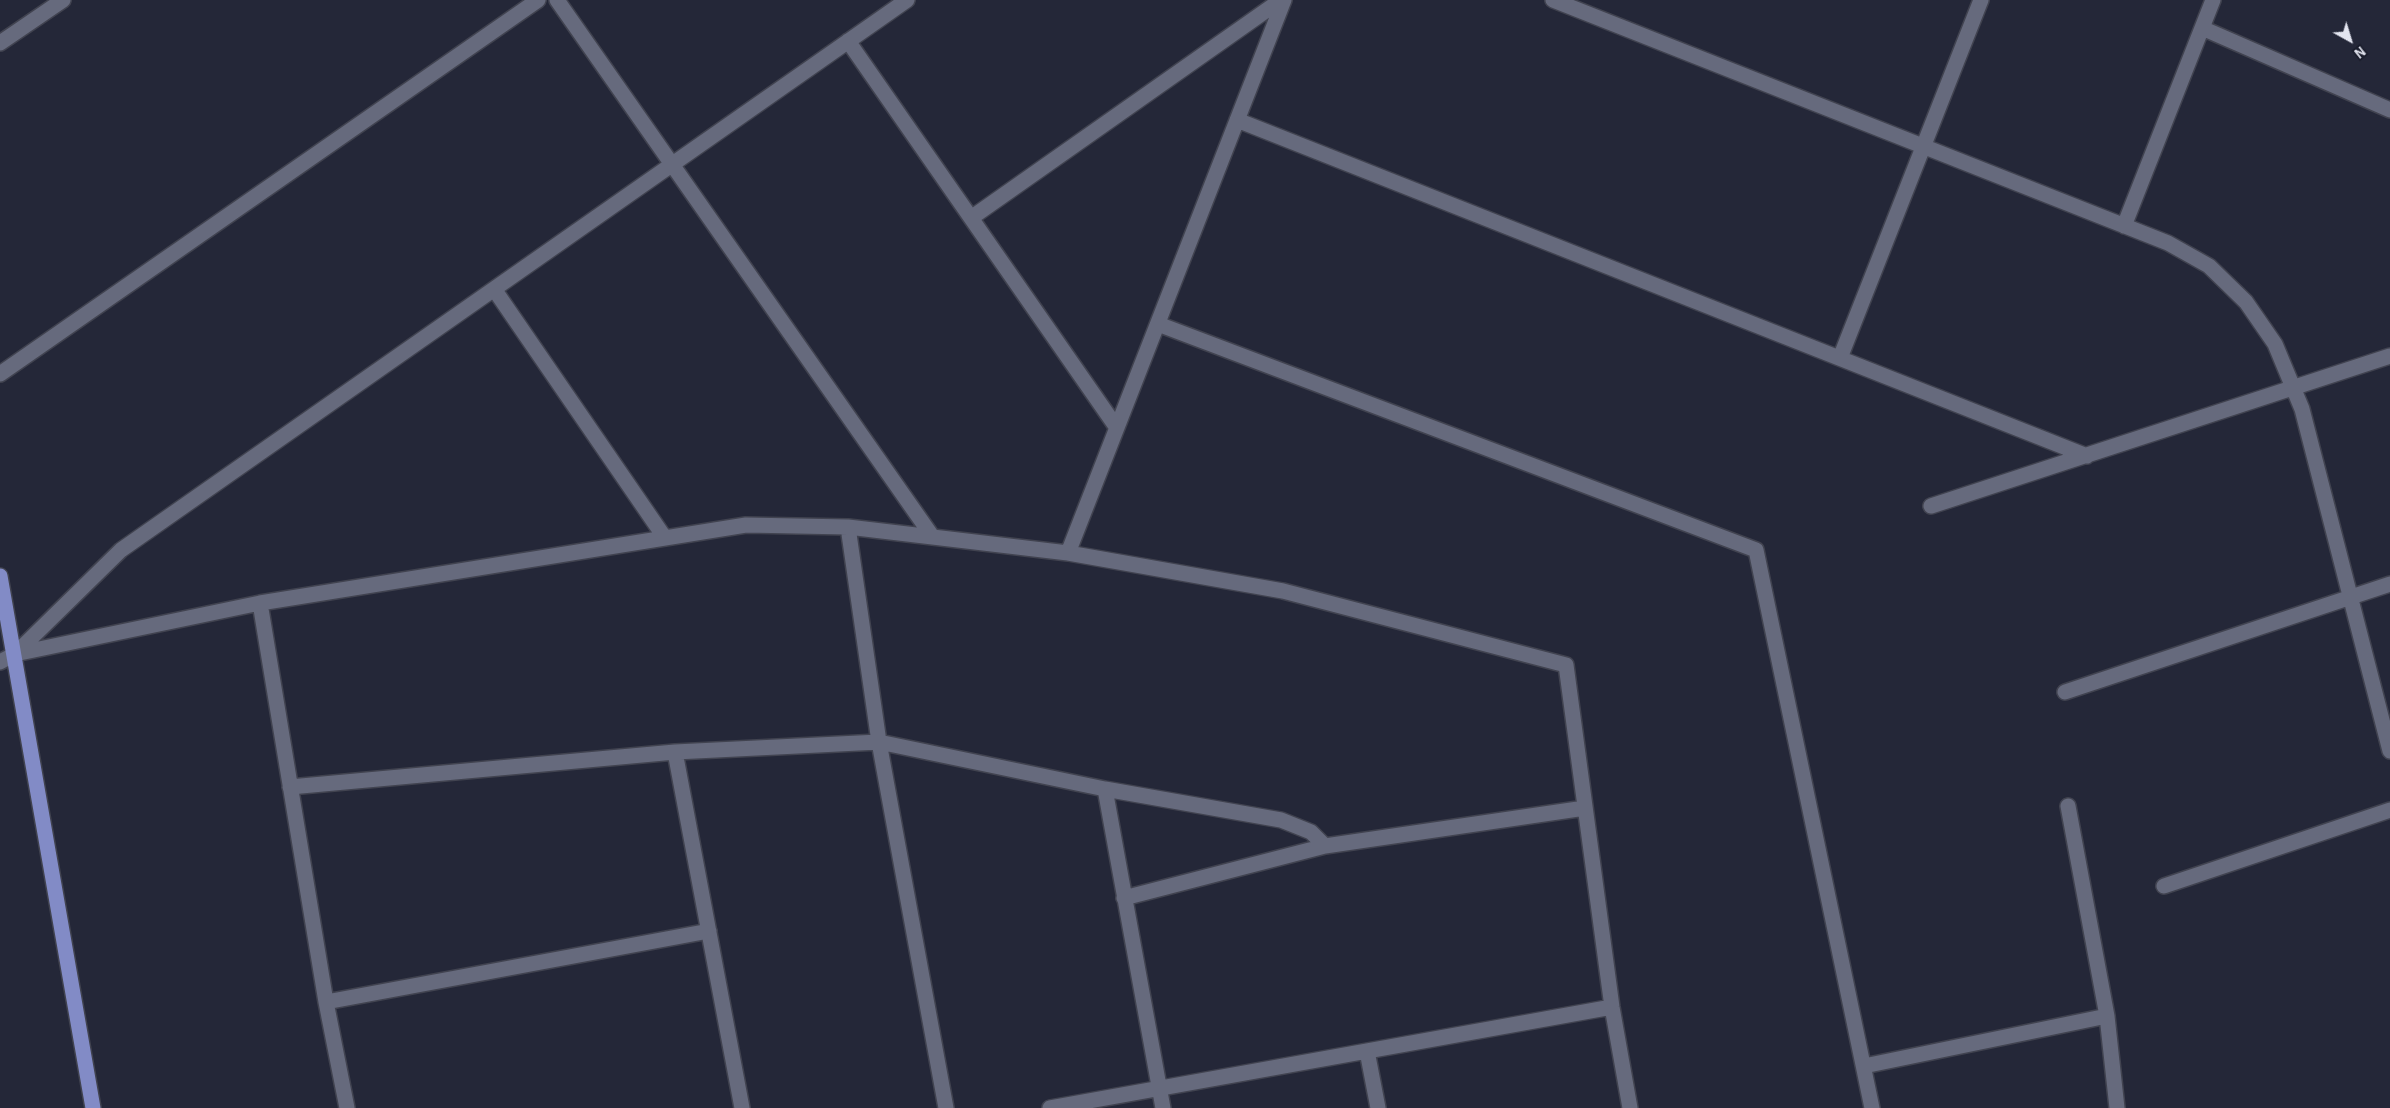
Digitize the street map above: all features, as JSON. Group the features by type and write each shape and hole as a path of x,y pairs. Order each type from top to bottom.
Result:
{"main road":[{"path":"0,576 93,1108"}],"street":[{"path":"0,43 63,0"},
{"path":"0,374 538,0"},
{"path":"557,0 932,536"},
{"path":"0,662 14,654 121,550 907,0"},
{"path":"971,218 1283,0"},
{"path":"1068,553 1238,120 1283,0"},
{"path":"1553,0 2168,243 2209,266 2246,302 2275,344 2302,409 2390,752"},
{"path":"1840,358 1981,0"},
{"path":"2124,226 2213,0"},
{"path":"2202,28 2390,110"},
{"path":"848,41 1117,428"},
{"path":"1238,120 2087,456"},
{"path":"494,289 665,538"},
{"path":"1158,324 1756,550 1872,1108"},
{"path":"1931,506 2390,356"},
{"path":"14,654 260,603 746,525 848,527 1068,553 1283,592 1566,665 1612,1007 1630,1108"},
{"path":"848,527 879,742 946,1108"},
{"path":"2065,692 2390,584"},
{"path":"260,603 326,1002 347,1108"},
{"path":"290,787 675,752 879,742 1105,789 1281,820 1311,832 1325,846"},
{"path":"675,752 742,1108"},
{"path":"1105,789 1163,1108"},
{"path":"2068,806 2107,1016 2117,1108"},
{"path":"1124,898 1325,846 1585,808"},
{"path":"2164,886 2390,810"},
{"path":"326,1002 709,931"},
{"path":"1050,1108 1612,1007"},
{"path":"1864,1066 2107,1016"},
{"path":"1367,1051 1378,1108"}]}
